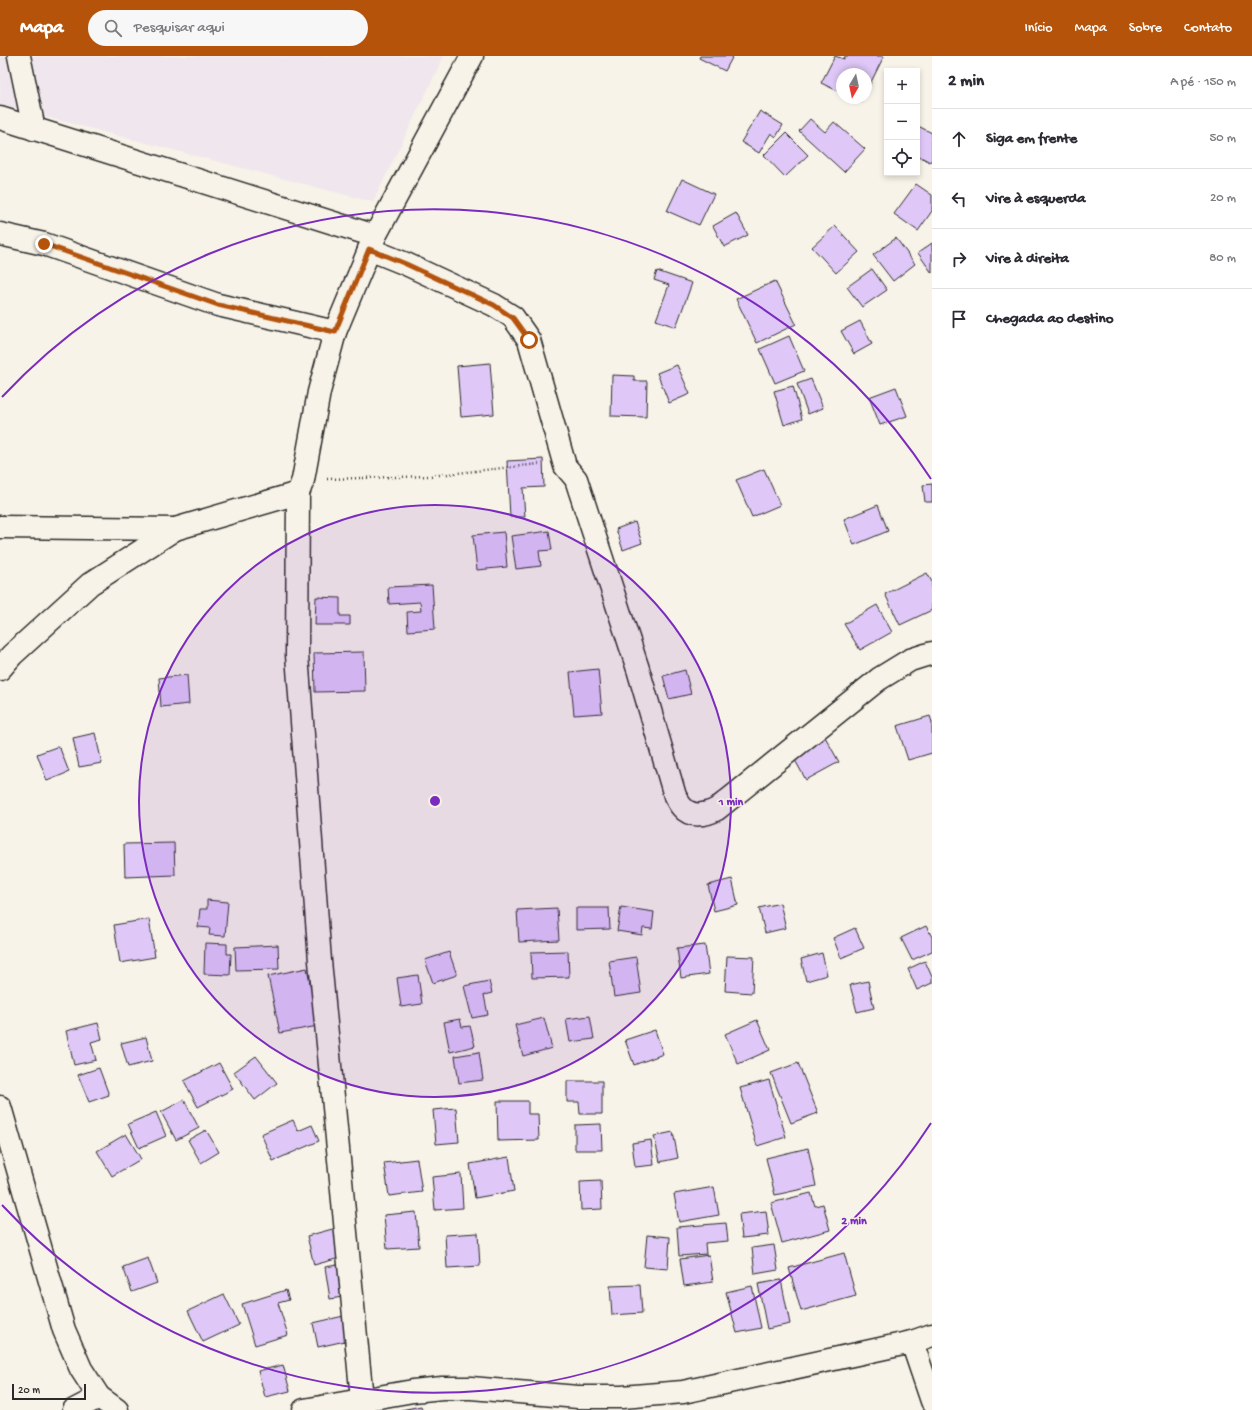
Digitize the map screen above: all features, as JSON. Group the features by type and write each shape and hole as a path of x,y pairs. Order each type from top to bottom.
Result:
{"street":[{"path":"19,56 34,129"},
{"path":"362,1405 320,961 298,671 297,655 301,486 319,392 335,332 372,242 472,56"},
{"path":"0,118 372,242 406,264 487,302 513,318 529,340 565,466 576,480 638,669 675,796 682,808 694,814 706,815 717,809 879,679 910,660 932,653"},
{"path":"0,234 44,244 218,305 335,332"},
{"path":"0,669 12,655 90,584 175,529 301,486"},
{"path":"0,527 175,529"},
{"path":"0,1107 64,1330 81,1369 99,1397 117,1410"},
{"path":"304,1410 362,1405 413,1391 442,1388 471,1388 607,1397 683,1392 922,1339 931,1392"},
{"path":"74,1410 99,1397"}],"path":[{"path":"301,486 430,476 529,466 546,462 565,466"}],"shaded area":[{"path":"0,56 444,56 373,202 0,105"}],"building":[{"path":"700,56 733,56 725,71 699,58"},
{"path":"835,56 844,59 845,56 884,56 872,80 872,68 836,68 836,90 821,83"},
{"path":"760,111 783,125 776,137 771,133 759,153 741,142"},
{"path":"810,119 825,132 834,122 865,149 844,172 799,131"},
{"path":"920,127 932,133 932,159 930,162 920,157"},
{"path":"786,133 808,155 785,177 764,155"},
{"path":"682,179 714,194 699,225 667,211"},
{"path":"916,184 932,195 932,211 918,231 894,214"},
{"path":"736,213 748,235 724,247 713,226"},
{"path":"835,226 859,252 836,273 812,247"},
{"path":"896,238 915,264 893,281 873,255"},
{"path":"932,243 932,273 918,253"},
{"path":"872,269 887,290 862,307 847,287"},
{"path":"657,271 692,283 676,327 656,320 669,285 654,280"},
{"path":"775,281 796,324 757,343 736,299"},
{"path":"860,321 872,344 854,354 841,331"},
{"path":"789,336 804,371 775,383 760,349"},
{"path":"490,363 494,414 461,417 457,366"},
{"path":"677,365 690,394 669,403 657,373"},
{"path":"612,375 634,376 634,381 647,381 646,417 611,416"},
{"path":"811,379 823,408 808,414 797,384"},
{"path":"793,386 802,419 784,425 774,391"},
{"path":"896,387 907,416 880,425 869,397"},
{"path":"543,459 544,487 523,488 525,517 510,517 507,461"},
{"path":"764,469 780,505 752,517 736,480"},
{"path":"932,484 932,502 925,502 923,485"},
{"path":"878,505 888,531 854,545 844,519"},
{"path":"635,522 642,543 623,550 616,529"},
{"path":"549,531 552,550 539,551 541,566 516,569 511,536"},
{"path":"504,532 507,567 477,570 473,535"},
{"path":"927,573 932,582 932,610 900,625 885,594"},
{"path":"432,585 435,629 408,631 407,612 421,611 420,602 389,604 388,587"},
{"path":"316,597 340,598 340,616 350,616 350,625 315,625"},
{"path":"877,605 892,632 860,650 844,624"},
{"path":"364,652 365,691 315,692 314,653"},
{"path":"598,669 602,713 574,715 570,672"},
{"path":"685,670 691,694 669,699 663,676"},
{"path":"187,675 189,704 161,707 159,678"},
{"path":"930,716 932,722 932,753 908,760 897,726"},
{"path":"95,733 102,763 79,767 73,738"},
{"path":"824,735 839,762 806,780 791,753"},
{"path":"59,746 69,772 47,781 37,754"},
{"path":"174,843 175,875 125,877 124,844"},
{"path":"732,879 738,905 714,911 708,885"},
{"path":"207,900 228,902 225,936 209,935 210,928 198,927 200,909 207,909"},
{"path":"780,903 786,928 765,933 759,908"},
{"path":"621,907 654,912 652,929 643,928 642,935 617,931"},
{"path":"557,908 559,940 519,942 517,910"},
{"path":"576,908 609,908 610,929 576,930"},
{"path":"149,919 155,957 120,963 114,925"},
{"path":"926,926 932,937 932,951 912,960 901,938"},
{"path":"855,928 864,948 841,958 833,938"},
{"path":"205,943 227,944 227,954 231,954 230,975 204,974"},
{"path":"278,945 279,969 236,970 235,947"},
{"path":"705,945 709,974 681,978 677,948"},
{"path":"568,951 569,977 532,978 531,952"},
{"path":"449,952 457,975 433,983 425,960"},
{"path":"822,953 827,975 806,981 801,959"},
{"path":"727,956 754,957 752,993 725,991"},
{"path":"636,957 641,993 614,997 609,961"},
{"path":"925,961 932,977 932,983 917,990 908,969"},
{"path":"307,968 318,1026 280,1033 268,976"},
{"path":"418,975 422,1004 401,1007 397,978"},
{"path":"489,981 492,993 484,995 488,1015 472,1018 464,986"},
{"path":"868,981 874,1008 857,1012 850,985"},
{"path":"590,1016 594,1039 570,1042 566,1019"},
{"path":"544,1018 552,1048 523,1056 515,1025"},
{"path":"460,1019 462,1027 470,1026 475,1046 450,1052 444,1022"},
{"path":"757,1020 770,1050 738,1064 725,1034"},
{"path":"98,1023 102,1039 91,1042 96,1060 74,1065 66,1031"},
{"path":"655,1030 663,1054 634,1065 625,1040"},
{"path":"146,1037 152,1061 128,1067 121,1043"},
{"path":"479,1052 483,1080 459,1083 455,1056"},
{"path":"256,1056 277,1083 255,1100 234,1072"},
{"path":"219,1063 233,1089 198,1107 184,1081"},
{"path":"798,1063 818,1113 791,1123 771,1073"},
{"path":"99,1068 109,1095 89,1102 78,1075"},
{"path":"769,1080 786,1137 757,1146 740,1088"},
{"path":"567,1081 602,1081 602,1114 580,1114 579,1102 567,1102"},
{"path":"184,1100 199,1128 176,1140 161,1112"},
{"path":"497,1101 528,1101 528,1114 538,1114 539,1140 498,1141"},
{"path":"456,1108 459,1142 436,1144 433,1110"},
{"path":"156,1112 166,1136 139,1148 128,1124"},
{"path":"293,1120 298,1131 312,1125 319,1141 273,1161 261,1134"},
{"path":"601,1124 602,1150 575,1150 575,1125"},
{"path":"206,1130 219,1152 201,1163 188,1140"},
{"path":"673,1132 678,1158 660,1162 654,1136"},
{"path":"126,1134 141,1159 112,1176 97,1151"},
{"path":"651,1140 654,1165 635,1167 632,1143"},
{"path":"808,1148 816,1186 775,1195 766,1158"},
{"path":"509,1157 514,1191 475,1198 470,1164"},
{"path":"417,1159 422,1192 389,1196 384,1163"},
{"path":"461,1174 463,1208 435,1210 432,1177"},
{"path":"601,1181 602,1209 581,1210 580,1182"},
{"path":"714,1187 719,1215 679,1222 674,1194"},
{"path":"811,1193 815,1206 823,1204 830,1230 782,1243 771,1203"},
{"path":"766,1211 769,1235 742,1238 739,1214"},
{"path":"416,1212 419,1247 387,1249 384,1215"},
{"path":"726,1223 728,1241 705,1243 706,1254 679,1256 677,1227"},
{"path":"336,1228 343,1257 314,1265 307,1236"},
{"path":"478,1233 480,1266 447,1268 445,1235"},
{"path":"647,1235 670,1237 668,1269 644,1267"},
{"path":"774,1245 778,1270 755,1274 752,1248"},
{"path":"844,1253 856,1296 801,1311 789,1268"},
{"path":"709,1255 713,1282 684,1286 680,1259"},
{"path":"148,1258 157,1283 132,1292 123,1267"},
{"path":"343,1264 349,1296 330,1299 325,1267"},
{"path":"781,1280 790,1324 767,1329 758,1284"},
{"path":"640,1285 642,1313 612,1315 610,1286"},
{"path":"752,1286 761,1328 737,1333 726,1292"},
{"path":"286,1290 289,1300 278,1303 288,1335 255,1345 242,1304"},
{"path":"224,1294 239,1325 203,1342 188,1311"},
{"path":"348,1315 354,1339 318,1347 313,1323"},
{"path":"283,1365 290,1391 265,1397 258,1371"},
{"path":"421,1406 422,1410 401,1410"}],"route":[{"path":"44,244 218,305 335,332 369,249 406,264 494,305 513,318 529,340"}]}
